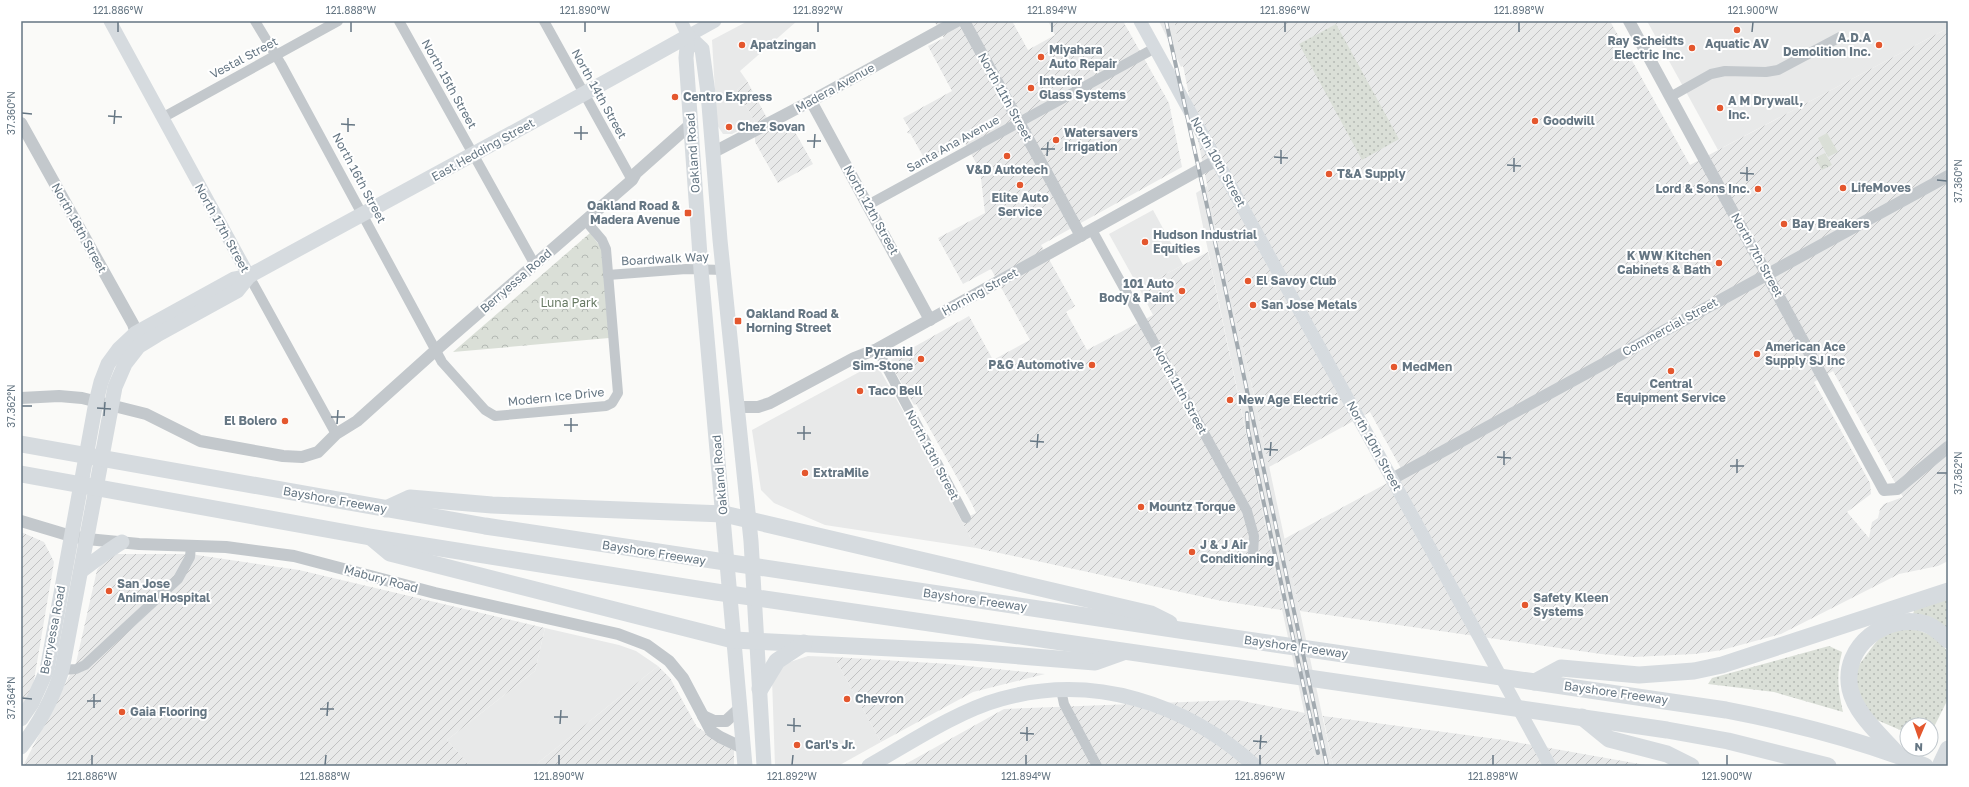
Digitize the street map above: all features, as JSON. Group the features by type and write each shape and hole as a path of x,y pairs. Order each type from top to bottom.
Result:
{"highway":[{"name":"Bayshore Freeway","path":"21,444 386,509 699,560 1647,697 1780,720 1898,755 1925,766"},
{"path":"21,474 370,537 716,592 1582,717 1728,741 1828,766"},
{"path":"386,509 410,498 492,505 724,514 747,518 1151,614 1186,631"},
{"path":"370,537 390,553 733,635 757,636 804,643 972,652 1095,662 1125,651"},
{"path":"1535,682 1561,668 1639,675 1694,671 1722,665 1948,592"},
{"path":"1898,755 1863,715 1854,701 1850,688 1850,671 1853,656 1865,640 1873,633 1889,624 1908,621 1926,624 1941,633 1948,640"},
{"path":"760,689 777,661 804,643"},
{"path":"1582,717 1608,739 1667,754 1691,766"},
{"path":"1940,766 1948,749"}],"main road":[{"name":"North 17th Street","path":"110,21 249,276"},
{"path":"681,21 688,36"},
{"name":"East Hedding Street","path":"71,536 101,382 108,364 119,349 136,333 234,279 249,276 364,215 584,95 715,21"},
{"name":"North 10th Street","path":"1140,21 1549,764"},
{"name":"Oakland Road","path":"688,36 686,58 701,270 724,514 739,709 745,766"},
{"name":"Oakland Road","path":"688,36 702,49 708,93 712,153 747,518 751,541 764,766"},
{"name":"East Hedding Street","path":"87,539 115,387 121,370 131,355 140,346 237,291 249,276"},
{"name":"Berryessa Road","path":"21,719 32,703 47,670 71,536"},
{"name":"Berryessa Road","path":"21,747 42,716 56,689 62,670 87,539"},
{"path":"81,571 95,562 100,556 122,542"},
{"path":"869,766 969,711 1000,699 1028,693 1061,690 1099,692 1128,696 1176,713 1225,741 1255,766"}],"street":[{"name":"North 16th Street","path":"255,21 364,215 436,350"},
{"name":"Vestal Street","path":"162,118 338,21"},
{"name":"North 15th Street","path":"399,21 535,265"},
{"name":"North 14th Street","path":"544,21 632,180"},
{"name":"Madera Avenue","path":"712,153 957,21"},
{"name":"North 11th Street","path":"964,21 1081,236"},
{"name":"North 7th Street","path":"1629,21 1884,490 1897,489 1948,447"},
{"path":"1670,96 1711,74 1725,71 1766,72 1778,70 1840,36"},
{"name":"Santa Ana Avenue","path":"868,205 1155,48"},
{"name":"North 12th Street","path":"811,101 930,320"},
{"name":"North 18th Street","path":"21,123 133,324 136,333"},
{"name":"Berryessa Road","path":"21,397 59,396 112,405 146,414 200,441 302,458 318,452 336,434 357,421 436,350 632,180 636,173 691,124"},
{"name":"Horning Street","path":"737,407 758,407 770,403 854,358 877,349 1217,160"},
{"name":"Commercial Street","path":"1392,479 1767,273 1948,176"},
{"name":"Modern Ice Drive","path":"436,350 442,362 485,410 496,416 606,406 612,403 618,393 604,244 585,220"},
{"name":"North 11th Street","path":"1092,230 1247,511 1254,536 1253,555"},
{"name":"Boardwalk Way","path":"608,275 678,270 724,270"},
{"name":"North 17th Street","path":"249,276 336,434"},
{"name":"North 13th Street","path":"877,349 966,518"},
{"name":"Mabury Road","path":"21,521 71,536 87,539 226,547 294,556 436,593 618,634 647,645 669,661 683,678 711,731 743,748"},
{"name":"Berryessa Road","path":"62,670 76,669 85,665 149,607 178,579 190,557 191,546"},
{"path":"1061,690 1064,704 1097,766"},
{"path":"704,716 714,721 726,721 739,709"}],"shaded area":[{"path":"748,21 797,21 740,71 747,81 737,90 755,122 732,134 723,134 717,125 712,40"},
{"path":"934,21 1012,21 1028,50 1055,35 1048,21 1123,21 1169,103 1182,167 1041,245 1075,306 1066,312 1087,350 1153,315 1139,288 1208,252 1282,610 1222,601 976,548 961,520 976,513 973,506 916,404 914,405 889,361 969,316 993,360 1030,340 991,269 963,284 938,238 985,213 980,170 965,143 927,163 910,133 909,134 907,132 910,130 903,118 952,91 928,46 944,38"},
{"path":"1159,21 1174,21 1184,65 1181,67"},
{"path":"1174,21 1610,21 1690,165 1948,28 1948,561 1938,566 1899,574 1781,634 1722,650 1695,654 1634,657 1601,654 1300,611 1284,539 1404,474 1370,412 1269,467 1253,390 1220,249","holes":["1833,371 1903,497 1884,504 1880,509 1878,518 1872,522 1869,538 1847,512 1871,494 1870,483 1814,382"]},
{"path":"1647,21 1945,21 1948,28 1718,150"},
{"path":"747,81 774,131 790,123 813,164 778,183 755,142 755,122 737,90"},
{"path":"1207,186 1253,391 1333,766 1316,766 1281,605 1196,193"},
{"path":"1153,210 1183,265 1139,288 1109,234"},
{"path":"876,363 976,548 825,525 774,503 761,490 752,430"},
{"path":"21,532 44,542 54,562 32,692 21,708"},
{"path":"110,554 190,554 299,570 545,628 535,671 447,740 470,766 23,766 76,663 97,570"},
{"path":"545,628 619,645 636,651 658,666 534,766 470,766 447,740 535,671"},
{"path":"808,656 834,657 881,742 838,766 775,766 772,679 784,664"},
{"path":"834,657 949,664 1045,674 973,692 881,742"},
{"path":"658,666 670,678 697,727 734,750 734,766 534,766"},
{"path":"1237,700 1305,713 1316,766 902,766 1004,709"},
{"path":"1323,716 1504,740 1651,766 1333,766"}],"green space":[{"path":"1336,24 1399,139 1362,160 1299,44"},
{"path":"1827,133 1838,152 1828,157 1818,138"},
{"path":"1825,153 1832,165 1822,170 1815,158"},
{"name":"Luna Park","path":"590,233 602,249 609,338 453,352"},
{"path":"1948,598 1948,629 1913,615 1914,610"},
{"path":"1901,629 1918,630 1933,636 1943,645 1948,653 1948,699 1939,717 1899,717 1899,730 1871,716 1856,687 1856,669 1879,638"},
{"path":"1829,646 1842,652 1838,682 1843,712 1774,692 1708,684 1712,678"}],"railway":[{"path":"1166,21 1221,269 1327,766"},
{"path":"1247,413 1248,430 1318,753"}],"place":[{"name":"Aquatic AV","path":"1737,30"},
{"name":"Apatzingan","path":"742,45"},
{"name":"A.D.A Demolition Inc.","path":"1879,45"},
{"name":"Ray Scheidts Electric Inc.","path":"1692,48"},
{"name":"Miyahara Auto Repair","path":"1041,57"},
{"name":"Interior Glass Systems","path":"1031,88"},
{"name":"Centro Express","path":"675,97"},
{"name":"A M Drywall, Inc.","path":"1720,108"},
{"name":"Goodwill","path":"1535,121"},
{"name":"Chez Sovan","path":"729,127"},
{"name":"Watersavers Irrigation","path":"1056,140"},
{"name":"V&D Autotech","path":"1007,156"},
{"name":"T&A Supply","path":"1329,174"},
{"name":"Elite Auto Service","path":"1020,185"},
{"name":"LifeMoves","path":"1843,188"},
{"name":"Lord & Sons Inc.","path":"1758,189"},
{"name":"Oakland Road & Madera Avenue","path":"688,213"},
{"name":"Bay Breakers","path":"1784,224"},
{"name":"Hudson Industrial Equities","path":"1145,242"},
{"name":"K WW Kitchen Cabinets & Bath","path":"1719,263"},
{"name":"El Savoy Club","path":"1248,281"},
{"name":"101 Auto Body & Paint","path":"1182,291"},
{"name":"San Jose Metals","path":"1253,305"},
{"name":"Oakland Road & Horning Street","path":"738,321"},
{"name":"American Ace Supply SJ Inc","path":"1757,354"},
{"name":"Pyramid Sim-Stone","path":"921,359"},
{"name":"P&G Automotive","path":"1092,365"},
{"name":"MedMen","path":"1394,367"},
{"name":"Central Equipment Service","path":"1671,371"},
{"name":"Taco Bell","path":"860,391"},
{"name":"New Age Electric","path":"1230,400"},
{"name":"El Bolero","path":"285,421"},
{"name":"ExtraMile","path":"805,473"},
{"name":"Mountz Torque","path":"1141,507"},
{"name":"J & J Air Conditioning","path":"1192,552"},
{"name":"San Jose Animal Hospital","path":"109,591"},
{"name":"Safety Kleen Systems","path":"1525,605"},
{"name":"Chevron","path":"847,699"},
{"name":"Gaia Flooring","path":"122,712"},
{"name":"Carl's Jr.","path":"797,745"}]}
